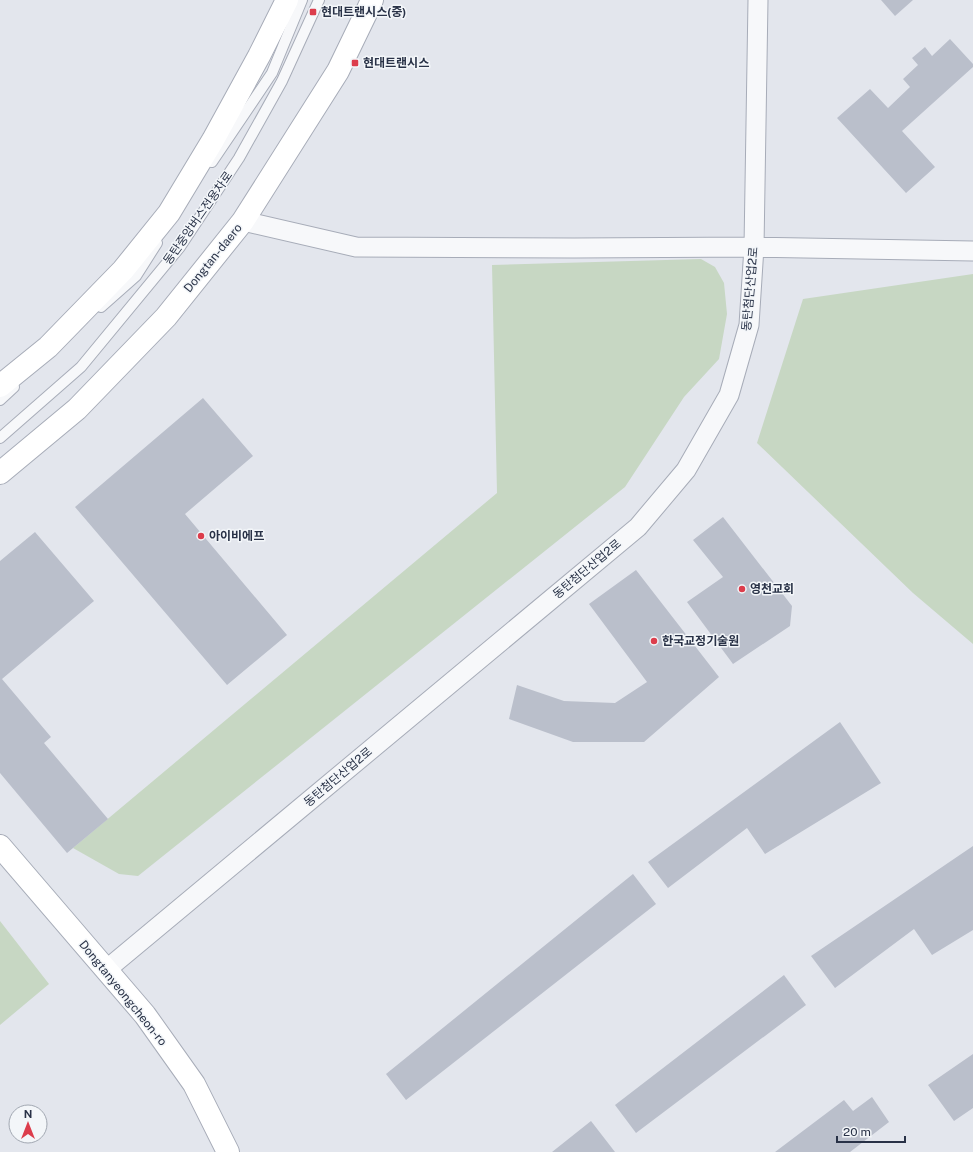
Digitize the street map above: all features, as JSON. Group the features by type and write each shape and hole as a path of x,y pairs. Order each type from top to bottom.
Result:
{"main road":[{"path":"0,386 48,347 123,270 168,213 213,140 259,56 287,0"},
{"name":"Dongtan-daero","path":"0,473 77,409 166,317 243,221 338,71 372,0"},
{"name":"Dongtanyeongcheon-ro","path":"0,846 145,1015 194,1084 228,1152"}],"street":[{"name":"동탄첨단산업2로","path":"106,970 638,527 686,470 729,395 749,325 754,246 758,0"},
{"path":"243,221 356,247 582,248 754,246 973,251"}],"lane":[{"path":"0,400 136,276 272,73 302,0"},
{"name":"동탄중앙버스전용차로","path":"0,438 81,367 180,247 239,158 282,81 319,0"}],"green space":[{"path":"701,259 715,267 724,283 727,314 719,359 684,397 625,487 138,876 119,874 73,848 497,493 492,265"},
{"path":"973,274 973,644 913,593 757,443 803,299"},
{"path":"0,921 49,984 0,1025"}],"building":[{"path":"881,0 913,0 895,16"},
{"path":"950,39 973,64 973,67 902,131 935,167 906,193 837,118 870,89 888,108 910,87 903,79 918,65 912,58 925,47 932,56"},
{"path":"203,398 253,456 185,514 287,635 227,685 75,507"},
{"name":"영천교회","path":"723,517 792,606 790,626 733,664 687,602 723,577 693,540"},
{"path":"35,532 94,601 2,679 51,737 44,743 108,819 67,853 0,773 0,561"},
{"name":"한국교정기술원","path":"636,570 719,677 644,742 573,742 509,719 517,685 564,701 615,703 647,682 589,604"},
{"path":"840,722 881,783 765,854 747,828 668,888 648,862"},
{"path":"973,846 973,930 932,955 914,929 835,988 811,956"},
{"path":"633,874 656,904 406,1100 386,1074"},
{"path":"784,975 806,1005 636,1133 615,1105"},
{"path":"973,1054 973,1108 954,1121 928,1085"},
{"path":"872,1097 889,1122 850,1152 775,1152 844,1100 853,1111"},
{"path":"591,1121 615,1152 552,1152"}],"place":[{"name":"현대트랜시스(중)","path":"313,12"},
{"name":"현대트랜시스","path":"355,63"},
{"name":"아이비에프","path":"201,536"},
{"name":"영천교회","path":"742,589"},
{"name":"한국교정기술원","path":"654,641"}]}
